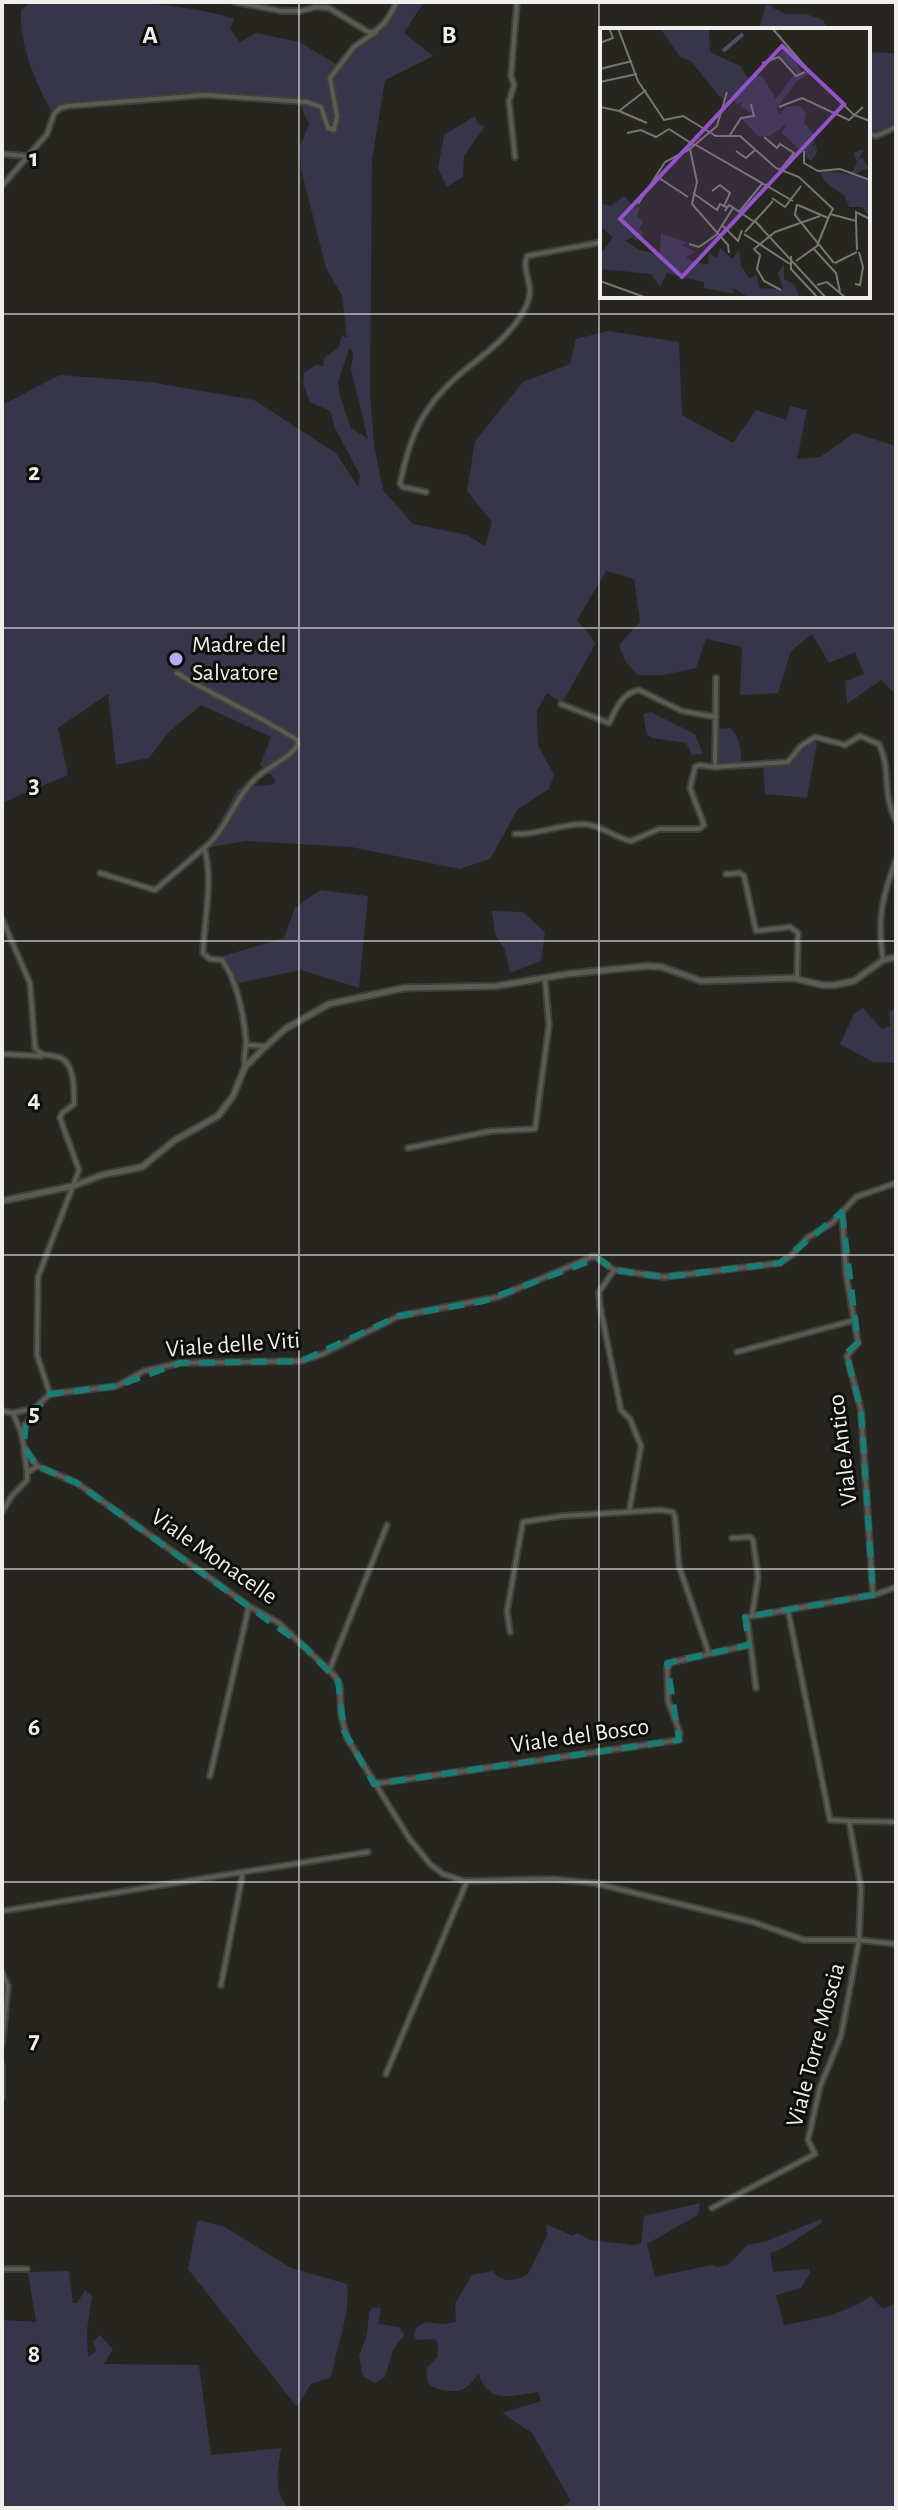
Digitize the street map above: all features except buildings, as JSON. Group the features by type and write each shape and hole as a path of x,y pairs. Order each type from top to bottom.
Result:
{"street":[{"path":"235,2 281,11 329,8 360,28 376,32"},
{"path":"2,186 47,134 54,114 60,108 205,95 307,102 321,107 328,128 334,130 337,116 330,78 354,47 376,32 397,2"},
{"path":"515,157 509,101 514,85 511,76 517,2"},
{"path":"870,134 876,136 896,127"},
{"path":"2,154 26,156"},
{"path":"426,492 400,484 408,446 436,397 484,356 522,315 530,297 531,285 524,264 527,256 600,242"},
{"path":"100,873 155,890 218,835 233,806 252,782 293,752 298,744 285,732 220,700 177,673"},
{"path":"715,767 716,678"},
{"path":"561,704 609,723 613,710 632,691 639,690 682,711 716,717"},
{"path":"515,834 532,835 582,824 602,828 631,841 659,829 699,829 704,825 690,788 695,767 788,762 801,746 815,737 841,745 860,736 879,744 885,757 885,788 896,821"},
{"path":"2,1201 142,1167 175,1140 218,1116 233,1096 245,1067 246,1045 227,967 222,960 210,959 203,953 206,893 211,878 204,848"},
{"path":"883,960 880,940 882,897 896,860"},
{"path":"726,874 740,873 744,876 756,931 790,927 798,933 797,979"},
{"path":"2,919 30,983 35,1048 43,1055"},
{"path":"245,1067 285,1029 329,1004 404,988 497,986 567,974 647,966 662,967 701,981 797,979 822,985 854,981 883,960 896,957"},
{"path":"408,1148 491,1131 535,1129 549,1025 545,979"},
{"path":"246,1045 265,1046"},
{"path":"2,1054 61,1057 70,1068 74,1104 60,1118 79,1170 38,1277 37,1355 50,1394 36,1407 21,1433"},
{"name":"Viale delle Viti","path":"50,1394 117,1386 144,1371 180,1363 301,1361 323,1354 399,1316 498,1297 589,1257 598,1258 614,1270 664,1277 780,1263 807,1238 832,1223 856,1197 896,1183"},
{"name":"Viale Antico","path":"842,1212 846,1274 858,1343 847,1356 861,1410 873,1595"},
{"path":"614,1270 599,1292 621,1410 630,1419 641,1446 629,1512"},
{"path":"737,1352 856,1320"},
{"path":"2,1411 13,1413 36,1407"},
{"path":"2,1512 27,1480 24,1447 13,1413"},
{"path":"24,1447 37,1466 27,1473"},
{"name":"Viale Monacelle","path":"37,1466 77,1483 249,1606 279,1623 329,1671 340,1686 344,1731 409,1838 430,1864 453,1878 467,1881"},
{"path":"510,1632 508,1597 523,1522 629,1512 673,1512 675,1541 685,1587 709,1654"},
{"path":"329,1671 387,1525"},
{"path":"732,1538 750,1537 753,1540 758,1577 752,1616"},
{"path":"756,1688 746,1620 752,1616 873,1595 896,1587"},
{"path":"210,1776 249,1606"},
{"path":"788,1610 830,1820 896,1822"},
{"name":"Viale del Bosco","path":"374,1784 679,1740 680,1733 668,1701 667,1667 673,1662 749,1645"},
{"name":"Viale Torre Moscia","path":"712,2208 815,2154 808,2140 820,2087 841,2036 859,1940 861,1888 849,1821"},
{"path":"2,1911 368,1852"},
{"path":"221,1985 243,1872"},
{"path":"386,2074 467,1881 571,1880 706,1909 804,1940 896,1944"},
{"path":"2,1972 8,1986 2,2044"},
{"path":"2,2066 2,2097"},
{"path":"2,2269 27,2269"}],"highlighted area":[{"path":"842,1212 858,1343 846,1353 861,1410 873,1595 745,1617 749,1645 667,1663 679,1740 374,1784 344,1731 338,1681 305,1647 77,1483 37,1466 24,1447 26,1421 50,1394 117,1386 180,1363 301,1361 399,1316 484,1301 598,1258 614,1270 664,1277 780,1263"}],"shaded area":[{"path":"397,2 424,2 404,33 433,56 385,80 372,159 370,394 374,445 383,490 413,524 467,535 485,546 492,522 467,491 475,441 523,382 570,364 576,339 608,331 679,342 682,415 733,443 756,410 786,420 790,406 807,410 797,459 820,457 854,433 896,446 896,695 881,680 847,704 845,681 864,674 855,652 829,663 812,634 791,651 778,693 740,695 742,647 706,639 696,668 663,675 637,675 626,662 619,645 640,622 634,579 606,571 577,620 596,643 562,703 547,693 537,710 538,745 554,775 549,789 518,809 490,859 460,869 351,847 246,841 205,848 239,788 275,784 275,779 260,765 271,737 201,705 169,732 149,758 116,765 108,694 58,728 68,775 4,802 2,405 60,375 150,382 254,400 336,453 358,487 360,475 335,428 330,411 310,402 303,384 304,373 317,364 323,367 324,358 339,347 342,335 347,338 342,296 326,268 301,169 300,147 309,124 299,102 206,93 65,104 51,111 25,49 21,10 29,3 140,3 189,8 234,19 230,29 240,42 256,33 299,42 338,65 384,20","holes":["350,348 353,354 351,369 368,439 351,428 340,396 338,381"]},
{"path":"766,4 785,14 806,14 823,20 827,28 760,28"},
{"path":"870,52 892,53 896,56 896,123 881,132 872,130"},
{"path":"475,116 477,123 485,126 464,156 463,177 447,187 438,168 444,135"},
{"path":"651,712 695,734 703,754 692,755 686,743 647,735 643,714"},
{"path":"730,728 739,744 741,762 718,765 719,729"},
{"path":"817,743 807,798 765,794 763,767 793,762 803,747"},
{"path":"320,890 368,896 359,988 301,970 238,983 223,956 284,938 295,908"},
{"path":"492,911 523,912 545,932 541,961 510,973 505,950 495,934"},
{"path":"863,1008 882,1029 890,1026 889,1012 896,1008 896,1063 873,1062 840,1044 854,1014"},
{"path":"700,2203 698,2215 647,2244 655,2277 711,2265 728,2265 747,2245 764,2242 821,2219 823,2222 770,2253 773,2272 809,2269 810,2273 801,2288 776,2295 784,2325 840,2312 871,2296 883,2309 896,2302 896,2508 560,2508 571,2501 532,2433 502,2413 541,2401 538,2392 496,2395 483,2384 479,2374 469,2385 454,2391 442,2390 428,2383 426,2369 437,2357 438,2343 435,2339 416,2340 414,2334 417,2327 425,2322 456,2322 455,2304 472,2275 493,2271 500,2278 509,2280 528,2274 547,2236 546,2224 573,2236 577,2233 591,2240 634,2245 641,2243 644,2216"},
{"path":"200,2220 225,2227 291,2268 347,2284 345,2318 332,2374 311,2384 297,2407 188,2269 197,2222"},
{"path":"69,2271 73,2303 77,2303 85,2290 92,2296 87,2330 88,2357 96,2350 93,2341 100,2335 113,2349 104,2364 199,2365 211,2455 281,2448 278,2486 287,2508 2,2508 2,2317 5,2320 36,2322 28,2272"},
{"path":"373,2307 381,2308 378,2324 400,2327 404,2335 393,2350 385,2377 375,2383 363,2376 359,2356 367,2334 369,2312"}],"place":[{"name":"Madre del Salvatore","path":"176,659"}]}
